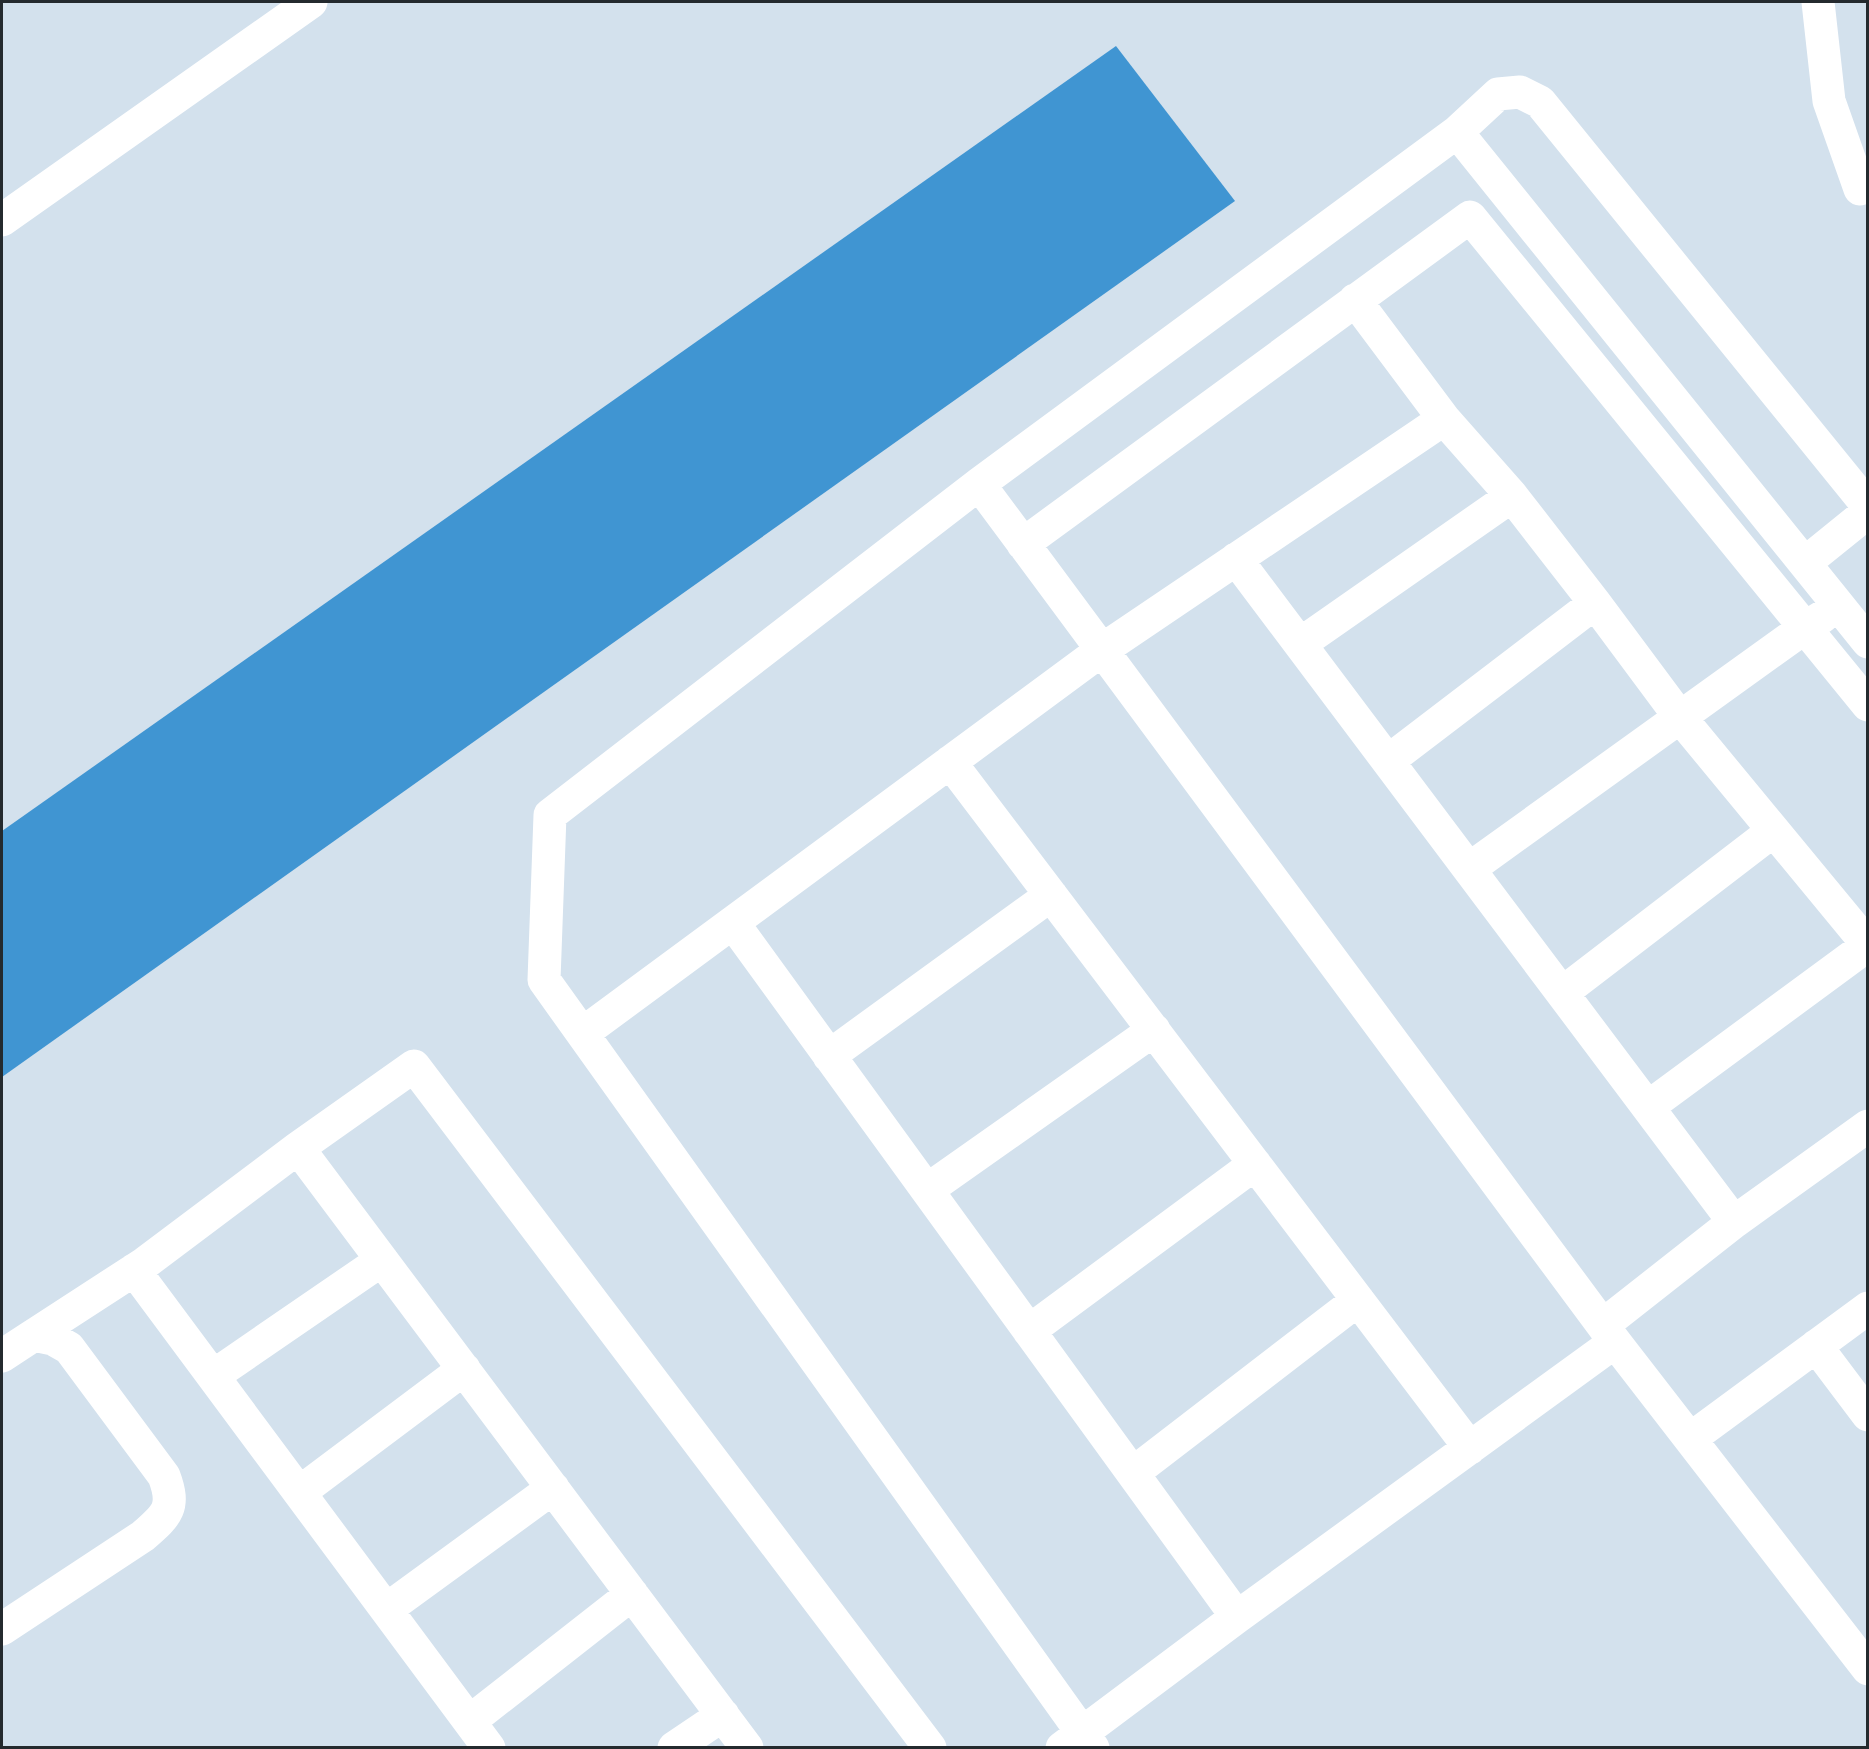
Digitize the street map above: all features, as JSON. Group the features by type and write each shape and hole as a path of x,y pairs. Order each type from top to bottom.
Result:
{"street":[{"path":"2,220 311,2"},
{"path":"1818,2 1829,101 1860,189"},
{"path":"1868,506 1540,102 1520,92 1498,94 1457,132 979,484 550,815 544,981 583,1033 1079,1743 1236,1617 1470,1448 1609,1334 1734,1222 1868,1126"},
{"path":"1457,132 1868,642"},
{"path":"1023,544 1470,217 1868,705"},
{"path":"1355,300 1444,419 1512,496 1679,716 1868,945 1647,1107"},
{"path":"583,1033 1102,650 1444,419"},
{"path":"979,484 1609,1334 1868,1669"},
{"path":"1300,644 1512,496"},
{"path":"1805,563 1868,512"},
{"path":"1236,559 1734,1222"},
{"path":"1388,761 1595,603"},
{"path":"1469,869 1679,716 1804,628 1839,607"},
{"path":"950,762 1470,1448"},
{"path":"1562,993 1773,831"},
{"path":"829,1056 1051,895"},
{"path":"733,922 1236,1617"},
{"path":"927,1190 1154,1030"},
{"path":"2,1356 134,1269 414,1066 930,1748"},
{"path":"298,1148 747,1748"},
{"path":"1029,1331 1255,1164"},
{"path":"213,1376 382,1260"},
{"path":"134,1269 489,1748"},
{"path":"1133,1473 1358,1300"},
{"path":"1690,1439 1868,1308"},
{"path":"2,1629 143,1536 163,1519 170,1505 170,1492 164,1476 69,1348 53,1339 34,1335"},
{"path":"1816,1346 1868,1415"},
{"path":"300,1492 464,1369"},
{"path":"387,1609 553,1488"},
{"path":"470,1721 632,1594"},
{"path":"674,1748 723,1716"}],"water":[{"path":"1116,46 1235,201 2,1077 2,831"}]}
